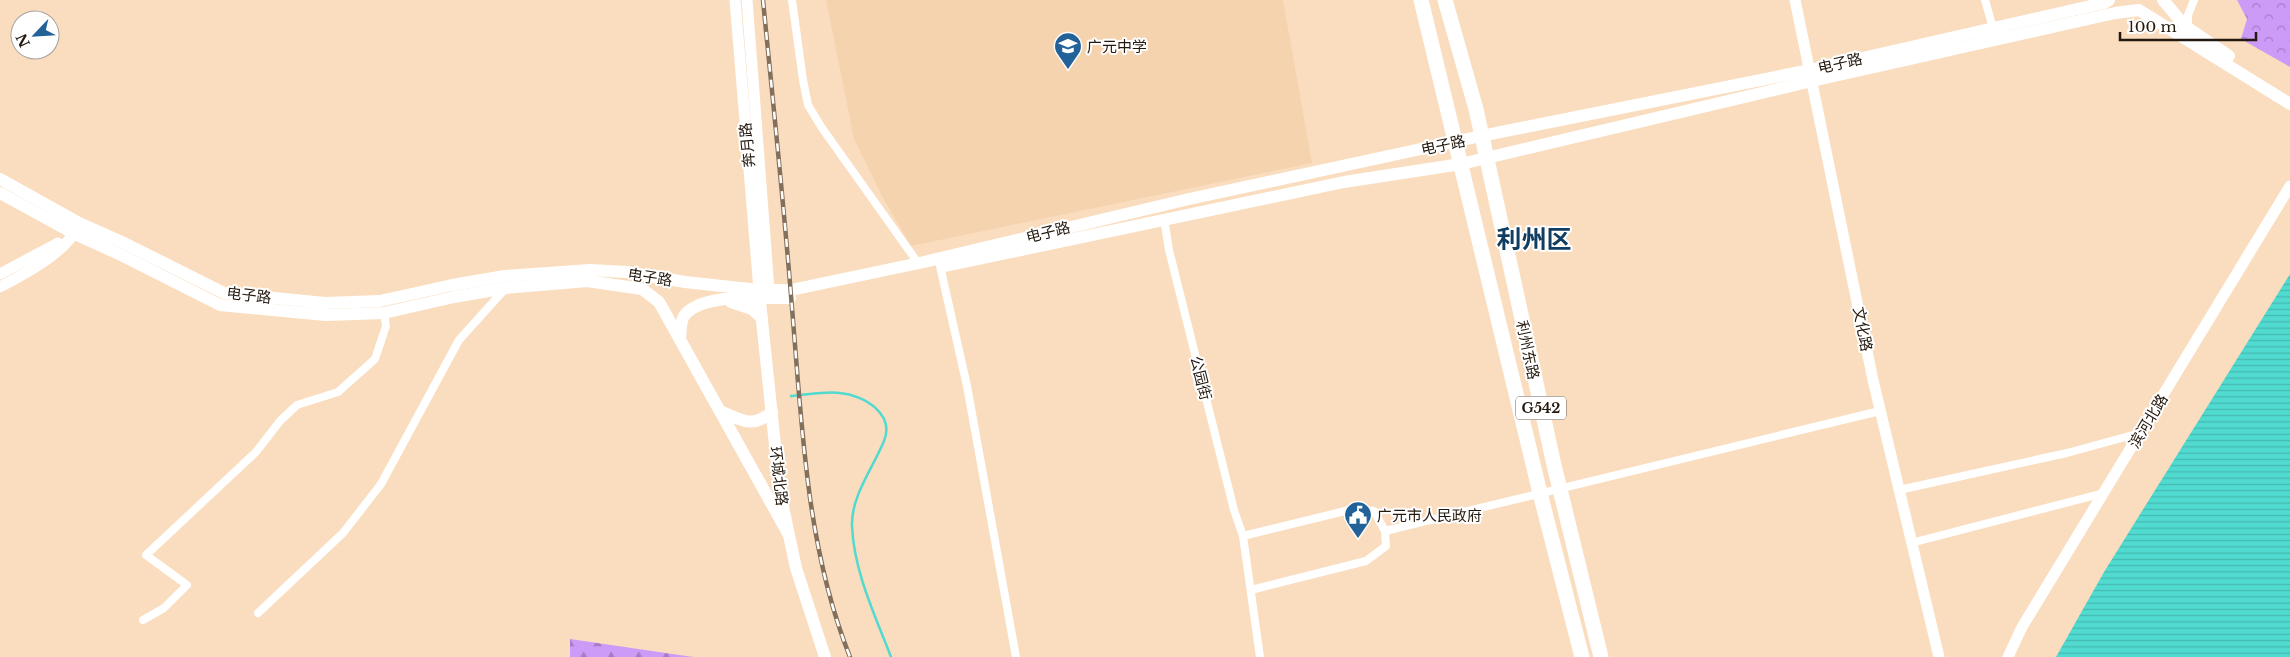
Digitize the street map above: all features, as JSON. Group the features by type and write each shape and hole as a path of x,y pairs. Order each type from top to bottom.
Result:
{"highway":[{"name":"G542","path":"1421,0 1461,164"},
{"name":"G542","path":"1446,0 1486,158"},
{"name":"利州东路","path":"1486,158 1560,488 1601,657"},
{"name":"利州东路","path":"1461,164 1540,493 1582,657"}],"main road":[{"name":"电子路","path":"1994,35 2109,0"},
{"path":"2163,0 2188,29 2290,104"},
{"name":"电子路","path":"763,293 791,290 918,264 1181,201 1481,136 1811,75 1994,35 2115,12 2138,5"},
{"path":"2138,5 2236,65 2290,95"},
{"name":"电子路","path":"0,193 77,229 124,243 224,294 325,303 380,301 452,285 505,276 590,270 626,272 792,298 1344,182 1461,164 1811,75"},
{"name":"电子路","path":"0,179 119,254 220,305 326,316 384,313 454,297 506,288 587,281 642,289 659,302 789,535"},
{"path":"680,339 683,318 692,308 707,302 763,293"},
{"name":"环城北路","path":"763,293 762,318 780,493 796,568 825,657"},
{"path":"723,299 752,310 762,318"},
{"path":"720,411 747,422 761,421 772,412"}],"street":[{"name":"奔月路","path":"735,0 763,293"},
{"path":"748,0 763,293"},
{"path":"792,0 808,106 918,264"},
{"name":"文化路","path":"1795,0 1880,411 1939,657"},
{"path":"1985,0 1994,35"},
{"path":"2188,29 2188,15 2194,0"},
{"name":"滨河北路","path":"2008,657 2022,627 2290,186"},
{"name":"公园街","path":"1164,220 1174,269 1234,510 1243,536 1251,590"},
{"path":"0,274 77,229"},
{"path":"0,287 40,265 77,229"},
{"path":"940,266 967,386 1016,657"},
{"path":"258,613 343,533 381,484 459,340 506,288"},
{"path":"143,620 164,608 186,585 146,555 256,452 280,421 297,405 338,392 375,359 386,326 384,313"},
{"path":"1385,531 1880,411"},
{"path":"1899,490 2067,453 2141,433"},
{"path":"1911,543 2104,493"},
{"path":"1243,536 1353,509 1374,512 1385,531 1386,546 1366,562 1251,590 1260,657"}],"shaded area":[{"name":"广元中学","path":"826,0 1283,0 1312,163 911,246 883,198 854,139"}],"green space":[{"path":"2237,0 2290,0 2290,67 2241,39 2247,19"},
{"path":"570,639 693,657 570,657"}],"water":[{"path":"2290,274 2290,657 2056,657 2104,572"}],"waterway":[{"path":"791,396 828,392 849,395 867,402 881,414 885,422 884,441 859,493 855,504 852,526 861,577 891,657"}],"railway":[{"path":"763,0 808,485 824,573 835,615 850,657"}],"place":[{"name":"广元中学","path":"1068,70"},
{"name":"广元市人民政府","path":"1358,539"}],"district":[{"name":"利州区","path":"1534,239"}]}
